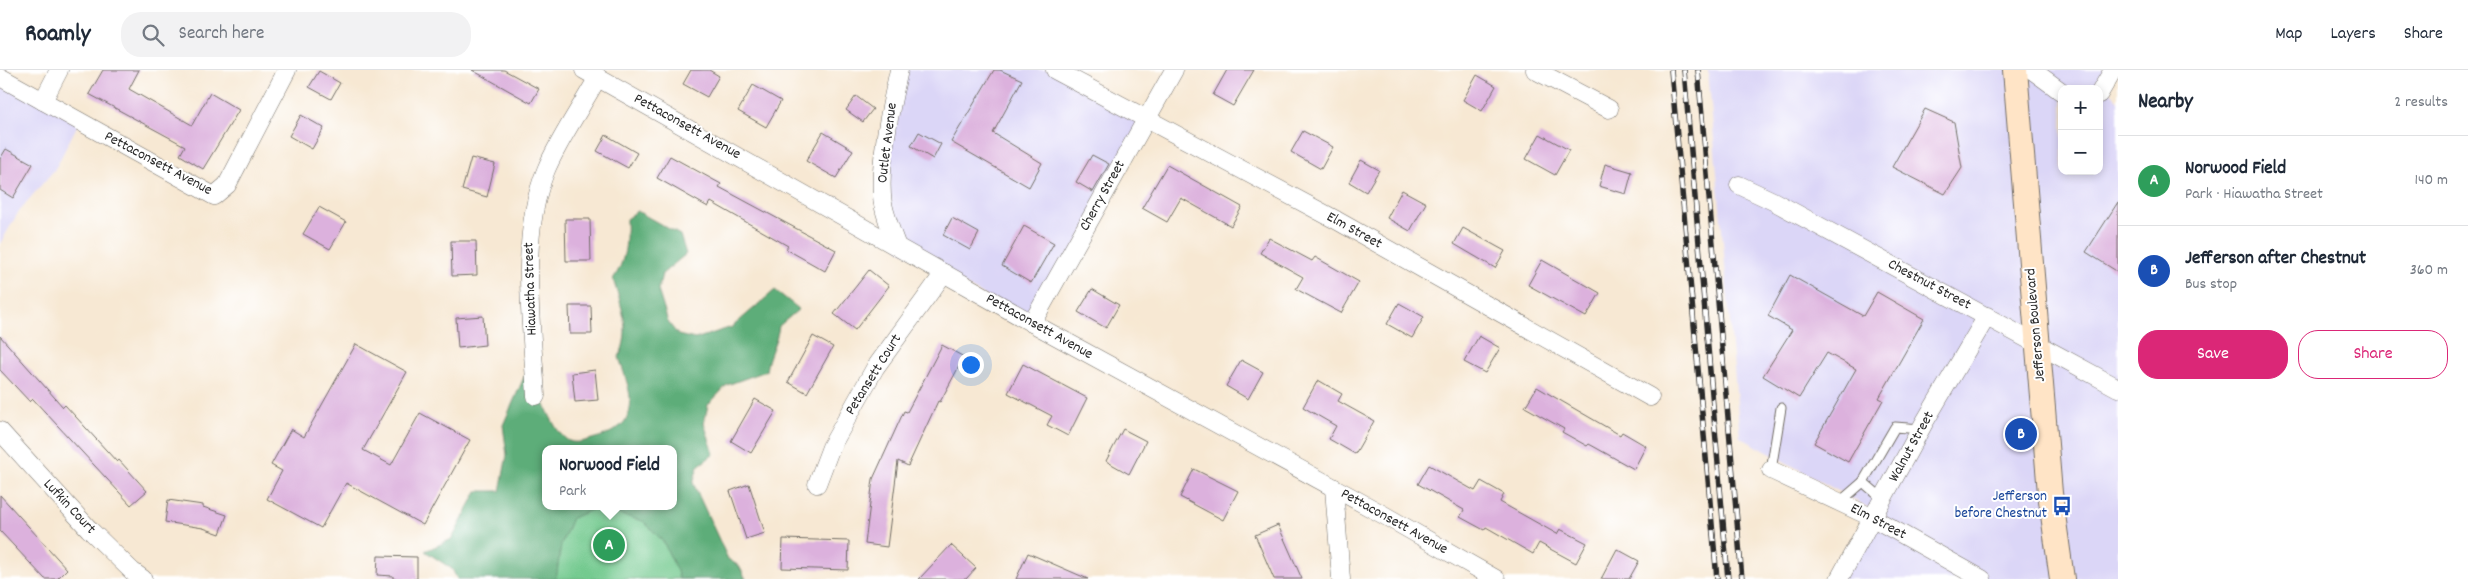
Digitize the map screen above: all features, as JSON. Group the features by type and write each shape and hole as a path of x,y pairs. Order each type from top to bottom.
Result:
{"main road":[{"name":"Jefferson Boulevard","path":"2015,70 2050,493 2062,579"}],"street":[{"path":"42,101 59,70"},
{"name":"Pettaconsett Avenue","path":"0,77 214,196 227,185 286,70"},
{"name":"Outlet Avenue","path":"896,244 882,197 887,134 900,70"},
{"name":"Elm Street","path":"1055,70 1145,120 1336,220 1650,397"},
{"name":"Cherry Street","path":"1032,322 1174,70"},
{"path":"1536,70 1609,109"},
{"path":"2032,70 2058,89"},
{"path":"2103,87 2113,70"},
{"name":"Pettaconsett Avenue","path":"591,74 896,244 944,273 1496,579"},
{"name":"Hiawatha Street","path":"536,396 529,282 529,234 546,170 591,74"},
{"name":"Chestnut Street","path":"1739,185 1773,201 2118,388"},
{"name":"Petansett Court","path":"817,484 831,447 875,368 944,273"},
{"name":"Walnut Street","path":"1840,579 1921,429 1987,316"},
{"name":"Lufkin Court","path":"0,431 89,529 132,571 143,579"},
{"name":"Elm Street","path":"1771,470 1873,518 1982,579"},
{"path":"1334,488 1341,579"}],"lane":[{"path":"1771,470 1781,408"},
{"path":"1840,502 1863,482 1895,427 1921,429"},
{"path":"1863,482 1883,499"}],"shaded area":[{"path":"900,70 1052,70 1144,122 1034,322 898,249 883,178"},
{"path":"1708,70 2115,70 2107,89 2118,101 2118,579 1840,579 1869,508 1740,437"},
{"path":"0,78 78,124 55,169 19,211 0,244"}],"green space":[{"path":"637,211 680,235 686,254 662,274 658,290 668,322 678,335 695,339 732,327 775,290 799,309 779,326 766,371 727,385 708,405 704,423 714,454 698,466 693,483 728,559 739,566 746,579 679,579 663,541 643,521 603,510 677,510 677,445 542,445 542,510 591,510 572,518 561,545 556,579 457,579 452,569 425,551 452,539 477,491 500,491 507,455 503,425 525,375 534,378 553,422 563,437 569,441 584,441 614,431 623,423 628,415 630,394 619,357 625,337 624,318 613,279 621,265 626,235 626,219"},
{"path":"560,510 631,510 639,515 654,531 691,579 549,579"}],"building":[{"path":"103,70 139,70 129,89 192,125 210,93 239,110 203,169 180,155 185,146 89,94"},
{"path":"472,70 504,70 539,89 531,103"},
{"path":"691,70 709,70 719,76 707,97 683,84"},
{"path":"994,70 1000,70 1022,80 993,133 1042,163 1029,187 951,142"},
{"path":"1227,70 1254,70 1233,106 1213,95"},
{"path":"319,71 340,83 331,99 309,87"},
{"path":"1477,75 1496,86 1482,111 1463,100"},
{"path":"753,85 781,101 766,127 738,111"},
{"path":"856,96 873,109 863,122 846,110"},
{"path":"1925,109 1954,122 1962,168 1945,194 1892,167"},
{"path":"301,115 324,128 312,149 289,136"},
{"path":"1303,131 1333,147 1321,169 1291,152"},
{"path":"823,132 853,150 836,178 806,161"},
{"path":"919,132 941,144 933,159 911,146"},
{"path":"1540,134 1569,150 1555,175 1526,159"},
{"path":"606,135 637,153 628,168 597,151"},
{"path":"6,149 33,164 13,198 0,190 0,159"},
{"path":"1092,155 1109,164 1093,192 1076,182"},
{"path":"670,156 721,184 719,187 836,250 825,271 786,249 788,246 711,202 708,207 657,178"},
{"path":"471,158 495,164 487,197 462,190"},
{"path":"1361,160 1379,170 1366,192 1349,182"},
{"path":"1605,164 1632,172 1626,194 1599,186"},
{"path":"1167,165 1242,207 1231,226 1181,198 1167,222 1142,208"},
{"path":"1402,190 1426,203 1410,231 1387,218"},
{"path":"2118,202 2118,272 2086,252"},
{"path":"319,207 346,222 330,249 303,234"},
{"path":"952,218 979,233 970,250 943,235"},
{"path":"565,219 590,219 591,261 566,261"},
{"path":"1024,226 1054,243 1031,283 1002,266"},
{"path":"1463,228 1505,251 1495,268 1454,244"},
{"path":"1269,238 1312,261 1315,257 1359,282 1341,313 1296,289 1303,277 1260,253"},
{"path":"451,241 476,241 477,275 452,276"},
{"path":"1542,260 1600,293 1586,317 1528,285"},
{"path":"869,270 889,286 855,330 834,314"},
{"path":"1790,275 1863,316 1877,292 1924,319 1879,398 1883,400 1848,462 1814,443 1856,369 1827,353 1799,398 1763,376 1792,330 1768,316"},
{"path":"1092,289 1119,305 1106,328 1078,312"},
{"path":"1399,303 1424,317 1412,338 1387,324"},
{"path":"569,306 591,306 592,334 570,334"},
{"path":"483,316 485,345 458,348 456,318"},
{"path":"0,336 63,407 65,405 117,462 119,460 147,491 131,505 33,399 30,402 0,370"},
{"path":"813,336 833,347 807,393 788,382"},
{"path":"1479,336 1500,348 1485,373 1464,362"},
{"path":"356,344 407,372 363,450 391,465 420,413 470,440 423,525 346,483 321,528 267,499 282,471 271,465 291,429 304,437"},
{"path":"942,345 964,357 940,402 938,401 908,466 898,461 887,547 865,544 873,479 904,411 907,412"},
{"path":"1241,360 1263,372 1248,399 1226,386"},
{"path":"1023,364 1087,398 1068,436 1047,425 1052,416 1008,393"},
{"path":"595,370 598,400 575,402 572,373"},
{"path":"1318,380 1342,394 1338,401 1374,421 1355,454 1329,439 1336,426 1303,407"},
{"path":"1537,387 1620,435 1622,432 1646,446 1634,469 1589,444 1587,446 1562,432 1564,429 1525,407"},
{"path":"755,399 776,411 751,453 731,441"},
{"path":"1123,429 1146,441 1129,474 1106,461"},
{"path":"1429,465 1475,491 1481,481 1504,494 1500,502 1557,534 1560,529 1587,543 1576,563 1539,543 1533,554 1486,527 1484,530 1460,517 1464,510 1418,484"},
{"path":"1194,469 1238,491 1223,520 1180,497"},
{"path":"749,484 765,533 746,539 730,491"},
{"path":"0,495 67,569 57,579 45,579 0,531"},
{"path":"168,500 203,505 203,507 227,515 220,534 203,528 165,522"},
{"path":"1278,525 1302,579 1274,579 1255,535"},
{"path":"783,539 849,541 848,570 782,568"},
{"path":"951,545 976,568 966,579 919,579"},
{"path":"1617,549 1639,561 1629,579 1601,579"},
{"path":"1028,553 1088,579 1016,579"},
{"path":"378,556 417,557 417,579 393,579 393,576 377,575"}],"railway":[{"path":"1671,70 1717,579"},
{"path":"1684,70 1728,579"},
{"path":"1698,70 1742,579"}],"place":[{"name":"Jefferson after Chestnut","path":"2021,434"},
{"name":"Jefferson before Chestnut","path":"2062,506"},
{"name":"Norwood Field","path":"609,545"}]}
